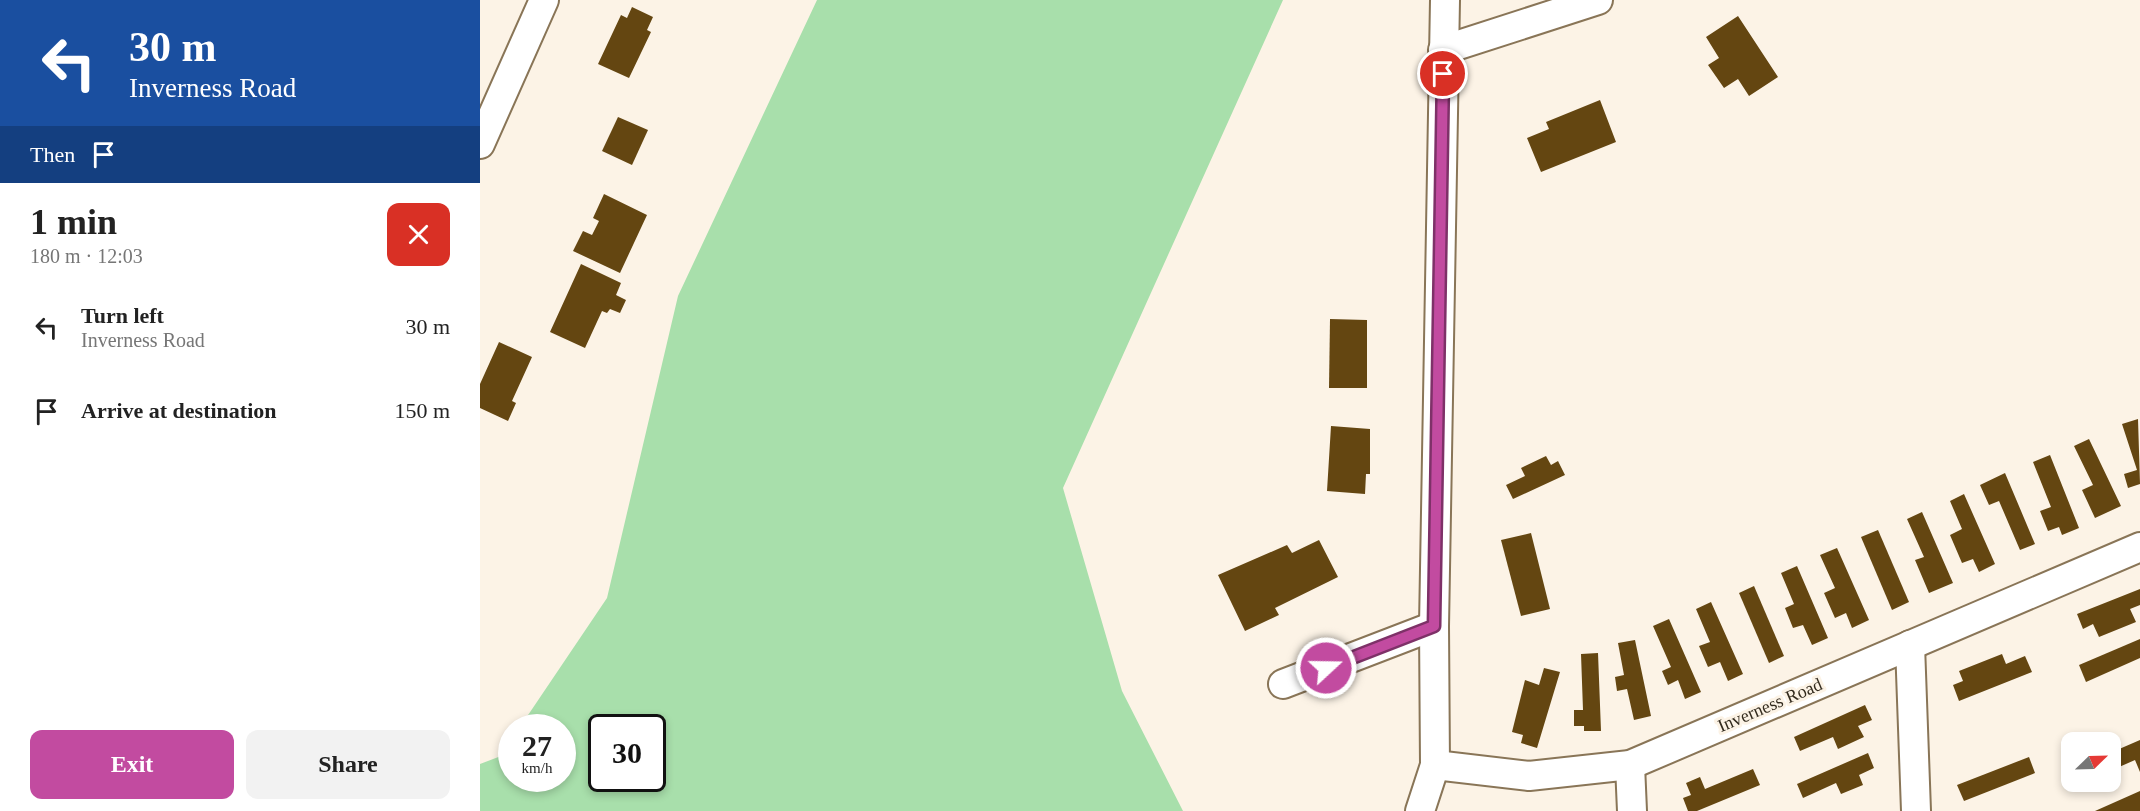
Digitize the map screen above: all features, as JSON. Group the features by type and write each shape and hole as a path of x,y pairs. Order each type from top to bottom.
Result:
{"street":[{"path":"480,144 544,0"},
{"path":"1420,811 1435,765 1434,626 1445,0"},
{"path":"1443,50 1598,0"},
{"name":"Inverness Road","path":"1435,765 1530,776 1630,765 2140,547"},
{"path":"1283,684 1434,626"},
{"path":"1910,645 1916,811"},
{"path":"1630,765 1632,811"}],"green space":[{"path":"817,0 1283,0 1063,488 1122,691 1183,811 480,811 480,764 498,757 498,792 576,792 576,714 529,714 607,598 678,296"}],"building":[{"path":"632,7 653,17 647,30 651,32 629,78 598,64 621,15 627,18"},
{"path":"1738,16 1778,77 1749,96 1738,79 1724,88 1708,65 1719,58 1706,37"},
{"path":"1600,100 1616,142 1541,172 1527,138 1549,129 1546,122"},
{"path":"618,117 648,130 632,165 602,151"},
{"path":"604,194 647,215 620,273 573,251 583,231 592,235 599,221 593,218"},
{"path":"581,264 621,283 616,295 626,300 620,313 610,309 607,313 602,311 585,348 550,332"},
{"path":"1330,319 1367,320 1367,388 1329,388"},
{"path":"499,342 532,357 512,401 516,403 508,421 480,408 480,384"},
{"path":"2138,419 2140,484 2128,488 2124,474 2137,470 2122,424"},
{"path":"1331,426 1370,429 1370,474 1366,474 1365,494 1327,491"},
{"path":"2089,439 2121,506 2095,518 2082,490 2093,485 2074,446"},
{"path":"2050,455 2079,528 2062,535 2059,527 2048,531 2040,511 2051,507 2033,462"},
{"path":"1546,456 1551,465 1558,461 1565,475 1513,499 1506,485 1525,476 1521,468"},
{"path":"2005,473 2035,544 2020,550 1999,501 1989,505 1980,485"},
{"path":"1964,494 1995,564 1979,572 1973,559 1962,563 1950,535 1962,529 1950,501"},
{"path":"1922,512 1953,583 1929,593 1915,560 1924,557 1907,519"},
{"path":"1878,530 1909,602 1892,610 1861,537"},
{"path":"1531,533 1550,609 1521,616 1501,540"},
{"path":"1319,540 1338,577 1275,608 1279,615 1245,631 1218,575 1287,545 1292,553"},
{"path":"1837,548 1869,620 1852,628 1846,613 1835,618 1824,593 1835,588 1820,555"},
{"path":"1797,566 1828,638 1812,645 1803,625 1793,628 1785,608 1794,604 1781,573"},
{"path":"1754,586 1784,656 1769,663 1739,593"},
{"path":"2140,589 2140,605 2130,609 2136,622 2099,637 2093,624 2083,629 2077,614"},
{"path":"1711,602 1743,674 1728,681 1720,662 1708,667 1699,646 1710,642 1696,609"},
{"path":"1669,619 1701,692 1685,699 1678,680 1668,685 1662,671 1671,667 1653,626"},
{"path":"2140,639 2140,658 2086,682 2079,665"},
{"path":"1635,640 1651,716 1634,720 1627,689 1617,691 1615,677 1624,675 1618,643"},
{"path":"1598,653 1601,731 1584,731 1584,726 1574,726 1574,710 1583,710 1581,654"},
{"path":"2002,654 2006,664 2025,656 2032,672 1959,701 1953,685 1963,681 1959,671"},
{"path":"1544,668 1560,672 1537,748 1521,743 1523,735 1512,732 1525,680 1539,685"},
{"path":"1865,705 1872,720 1858,726 1864,737 1838,749 1833,737 1800,751 1794,737"},
{"path":"2140,740 2140,772 2135,760 2121,766 2121,748"},
{"path":"1868,753 1874,768 1859,775 1863,785 1841,794 1836,783 1803,798 1797,784"},
{"path":"2029,757 2035,773 1964,801 1957,785"},
{"path":"1753,769 1760,785 1697,811 1688,811 1683,798 1691,795 1686,783 1700,777 1705,789"},
{"path":"2140,791 2140,811 2095,811"}],"route":[{"path":"1326,668 1434,626 1443,74"}]}
